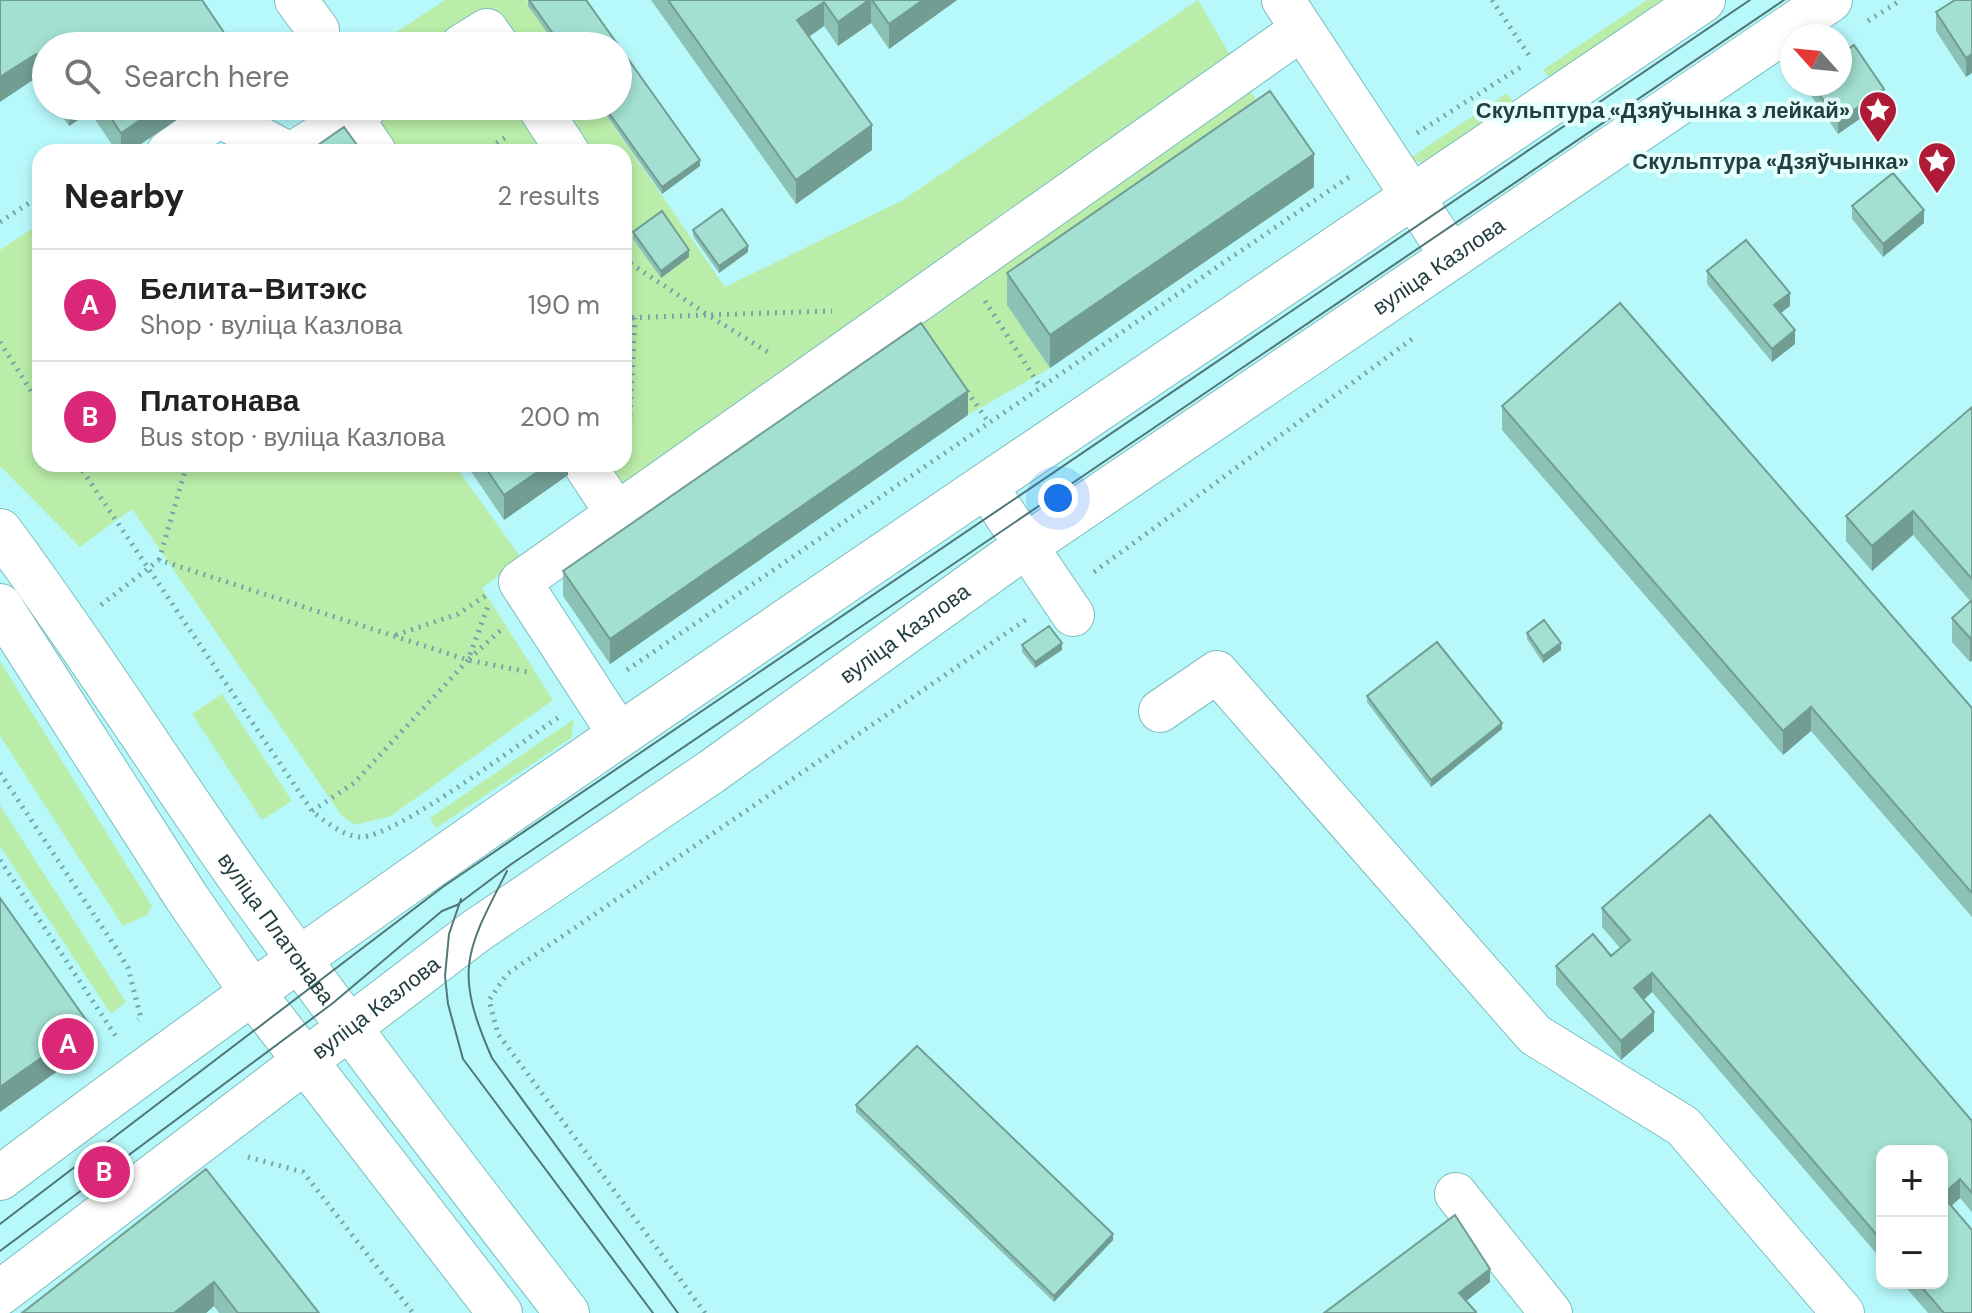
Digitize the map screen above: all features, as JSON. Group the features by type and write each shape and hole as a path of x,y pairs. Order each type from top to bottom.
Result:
{"main road":[{"path":"0,1178 299,958 619,734 1412,193 1703,0"},
{"name":"вуліца Казлова","path":"0,1293 476,931 711,772 1027,545 1830,0"},
{"name":"вуліца Платонава","path":"0,531 71,626 299,958 567,1313"},
{"path":"0,606 179,886 252,992 499,1313"}],"lane":[{"path":"619,734 520,582 809,378 1292,15 1451,255"},
{"path":"179,144 213,120"},
{"path":"226,120 271,144"},
{"path":"307,144 345,120"},
{"path":"363,120 372,144"},
{"path":"547,120 563,144"},
{"path":"590,472 621,511"},
{"path":"985,485 1066,606"},
{"path":"1160,711 1217,672 1535,1035 1683,1126 1843,1313"},
{"path":"1456,1194 1551,1313"}],"path":[{"path":"1492,0 1532,60"},
{"path":"83,472 312,811 334,827 361,837 399,824 1386,153 1519,69"},
{"path":"0,222 32,201"},
{"path":"977,289 1041,388"},
{"path":"632,377 635,318 708,315 809,378"},
{"path":"705,1313 498,1034 489,1000 507,974 1066,606 1414,337"},
{"path":"0,342 32,392"},
{"path":"71,626 159,560 185,472"},
{"path":"621,511 624,472"},
{"path":"159,560 468,660 538,674"},
{"path":"393,635 458,614 495,588 468,660"},
{"path":"312,811 354,783 468,660 514,618"},
{"path":"0,773 128,968 141,1018"},
{"path":"0,860 117,1038"},
{"path":"240,1155 303,1172 413,1313"}],"green space":[{"path":"445,0 526,0 548,32 396,32"},
{"path":"1198,0 1270,124 1008,305 1050,368 968,415 922,347 644,539 600,472 632,472 632,152 725,287 903,200"},
{"path":"1647,0 1668,0 1550,78 1543,70"},
{"path":"1507,93 1514,103 1425,163 1407,160"},
{"path":"369,120 610,120 626,144 385,144"},
{"path":"32,228 32,472 460,472 522,559 482,588 553,700 391,816 355,825 341,815 132,509 80,547 0,466 0,250"},
{"path":"0,661 152,906 147,915 123,926 0,736"},
{"path":"222,694 292,801 262,820 192,714"},
{"path":"574,719 571,738 436,828 430,818"},
{"path":"0,805 126,1002 111,1014 0,846"}],"building":[{"path":"0,0 202,0 224,32 32,32 32,57 0,77"},
{"path":"529,0 586,0 609,32 552,32"},
{"path":"668,0 869,0 838,22 824,2 797,20 872,125 796,180"},
{"path":"872,0 923,0 889,24"},
{"path":"1955,0 1972,0 1972,54 1966,58 1936,12"},
{"path":"1854,45 1884,89 1838,121 1820,96 1852,96"},
{"path":"632,65 700,160 662,187 614,120 632,120"},
{"path":"1270,91 1314,154 1050,335 1007,273"},
{"path":"112,120 140,120 121,133"},
{"path":"344,127 356,144 320,144"},
{"path":"1893,173 1924,210 1883,244 1852,206"},
{"path":"722,209 748,246 719,266 693,230"},
{"path":"662,211 689,250 661,271 633,232"},
{"path":"1746,240 1790,293 1774,305 1795,330 1772,349 1707,271"},
{"path":"1620,303 1972,708 1972,893 1811,707 1783,731 1502,406"},
{"path":"921,323 968,391 610,639 563,571"},
{"path":"1972,407 1972,579 1913,511 1872,546 1846,516"},
{"path":"488,472 537,472 504,495"},
{"path":"1972,600 1972,636 1970,638 1952,618"},
{"path":"1544,620 1561,643 1543,656 1527,633"},
{"path":"1049,626 1062,643 1035,662 1022,645"},
{"path":"1437,642 1502,723 1431,780 1367,696"},
{"path":"1710,815 1972,1121 1972,1193 1960,1179 1948,1190 1948,1145 1876,1145 1876,1234 1652,973 1634,988 1654,1012 1621,1041 1556,966 1593,934 1611,956 1630,940 1602,908"},
{"path":"0,898 89,1024 0,1087"},
{"path":"917,1046 1113,1234 1054,1296 856,1105"},
{"path":"206,1169 319,1313 238,1313 214,1282 174,1313 22,1313"},
{"path":"1948,1202 1972,1230 1972,1313 1944,1313 1923,1289 1948,1289"},
{"path":"1455,1215 1490,1269 1459,1293 1476,1312 1324,1313"}],"tram line":[{"path":"0,1224 444,886 1750,0"},
{"path":"0,1251 333,1003 442,911 457,905 510,865 1784,0"},
{"path":"507,871 482,922 470,962 472,1003 480,1028 492,1058 678,1313"},
{"path":"461,899 449,934 445,976 448,1004 463,1059 653,1313"}],"place":[{"name":"Скульптура «Дзяўчынка з лейкай»","path":"1878,144"},
{"name":"Скульптура «Дзяўчынка»","path":"1937,195"},
{"name":"Белита-Витэкс","path":"68,1044"},
{"name":"Платонава","path":"104,1172"}]}
